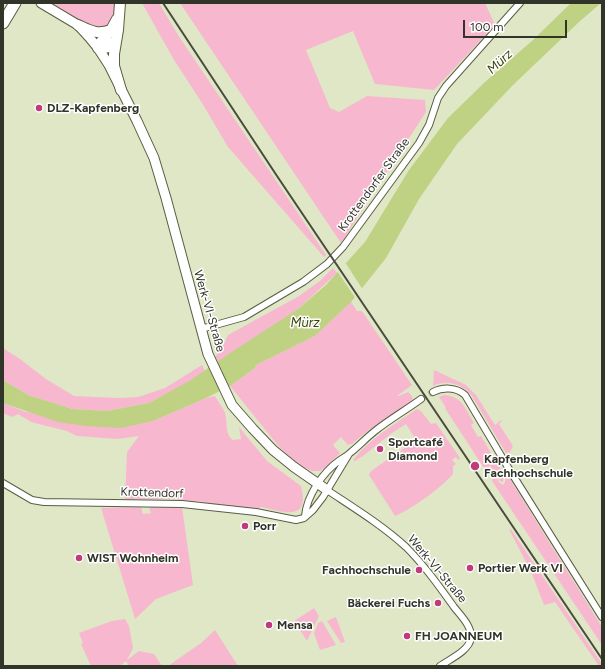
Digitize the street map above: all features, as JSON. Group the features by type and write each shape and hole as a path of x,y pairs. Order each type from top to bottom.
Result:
{"highway":[{"path":"3,23 15,3"}],"main road":[{"name":"Werk-VI-Straße","path":"41,3 78,25 98,48 122,90 154,158 208,354 232,405 273,450 327,490"},
{"path":"120,3 118,30 115,41 114,66 122,90"},
{"path":"115,41 111,46 105,49 98,48 100,43 111,30 118,15"},
{"path":"78,25 100,33 111,30"}],"street":[{"name":"Krottendorfer Straße","path":"201,329 244,317 290,290 327,264 343,247 419,143 429,125 438,98 446,86 520,3"},
{"path":"433,392 449,388 458,390 465,395 508,469 602,617"},
{"path":"304,517 309,501 318,484 330,469 375,431 421,399"},
{"path":"304,517 313,510 349,454"},
{"name":"Krottendorf","path":"3,483 32,500 44,502 167,503 256,512 292,520 304,517"},
{"name":"Werk-VI-Straße","path":"327,490 387,530 405,547 440,588 470,629 471,639 469,644 440,666"}],"shaded area":[{"path":"49,3 115,3 115,7 111,22 103,30 92,28"},
{"path":"142,3 159,3 178,35 326,255 324,257 228,147 174,60"},
{"path":"180,3 485,3 495,25 434,90 375,84 353,31 306,50 330,108 339,112 367,96 425,100 426,112 341,243"},
{"path":"333,268 337,273 298,309 218,362 215,357 222,348 228,335 299,296 320,281"},
{"path":"351,302 357,311 362,311 412,385 397,396 408,392 412,396 413,401 378,427 370,429 352,444 348,445 341,437 333,445 340,453 320,471 312,471 302,467 280,448 230,386 255,368 256,365 315,336"},
{"path":"3,348 46,379 74,396 118,398 138,397 165,388 202,365 205,371 191,381 149,403 107,411 72,409 28,395 3,380"},
{"path":"434,370 466,385 476,395 495,425 501,420 502,421 499,424 513,446 510,452 506,453 472,396 464,388 449,383 433,386"},
{"path":"444,395 455,398 463,404 474,423 471,425 478,437 481,436 504,475 503,482 500,481 490,466 484,468 446,410 439,397"},
{"path":"215,396 225,413 227,431 230,437 233,440 241,439 239,427 267,461 301,486 303,497 302,505 299,510 287,512 262,507 259,508 258,511 207,506 204,502 198,501 195,503 176,499 125,499 127,452 139,436 118,439 77,436 67,431 31,422 18,414 12,417 3,413 3,403 26,412 153,421 206,398"},
{"path":"417,409 421,411 431,424 436,423 460,458 458,460 456,457 452,460 456,464 453,466 453,474 434,492 395,516 369,475 371,471 416,440 406,424 363,456 355,461 353,460 359,452 374,439"},
{"path":"494,473 499,482 503,485 506,475 508,476 602,627 602,645 492,481"},
{"path":"141,507 143,514 151,513 149,507 182,507 193,585 156,599 135,619 101,508"},
{"path":"510,528 602,666 599,666 555,602 544,605 532,574 510,531"},
{"path":"314,608 319,616 307,641 294,621"},
{"path":"336,617 345,642 341,643 327,621"},
{"path":"125,619 129,626 133,648 127,660 139,651 154,654 162,666 129,666 126,661 120,666 91,666 81,644 83,643 79,633 112,621"},
{"path":"322,621 336,645 320,650 314,633 318,623"},
{"path":"215,630 238,666 168,666 201,643"}],"water":[{"name":"Mürz","path":"571,3 601,3 512,86 457,144 419,199 386,258 351,302 315,336 256,365 255,368 230,386 206,398 153,421 121,428 85,426 58,422 3,403 3,380 28,395 72,409 107,411 149,403 191,380 298,309 326,285 365,242 409,170 448,118"}],"pier":[{"path":"345,262 363,290 356,299 337,271"}],"tunnel":[{"path":"421,399 433,392"}],"railway":[{"path":"163,3 277,176 602,659"}],"place":[{"name":"DLZ-Kapfenberg","path":"39,108"},
{"name":"Sportcafé Diamond","path":"380,449"},
{"name":"Kapfenberg Fachhochschule","path":"475,466"},
{"name":"Porr","path":"245,526"},
{"name":"WIST Wohnheim","path":"79,558"},
{"name":"Portier Werk VI","path":"470,568"},
{"name":"Fachhochschule","path":"419,570"},
{"name":"Bäckerei Fuchs","path":"438,603"},
{"name":"Mensa","path":"269,625"},
{"name":"FH JOANNEUM","path":"407,636"}]}
